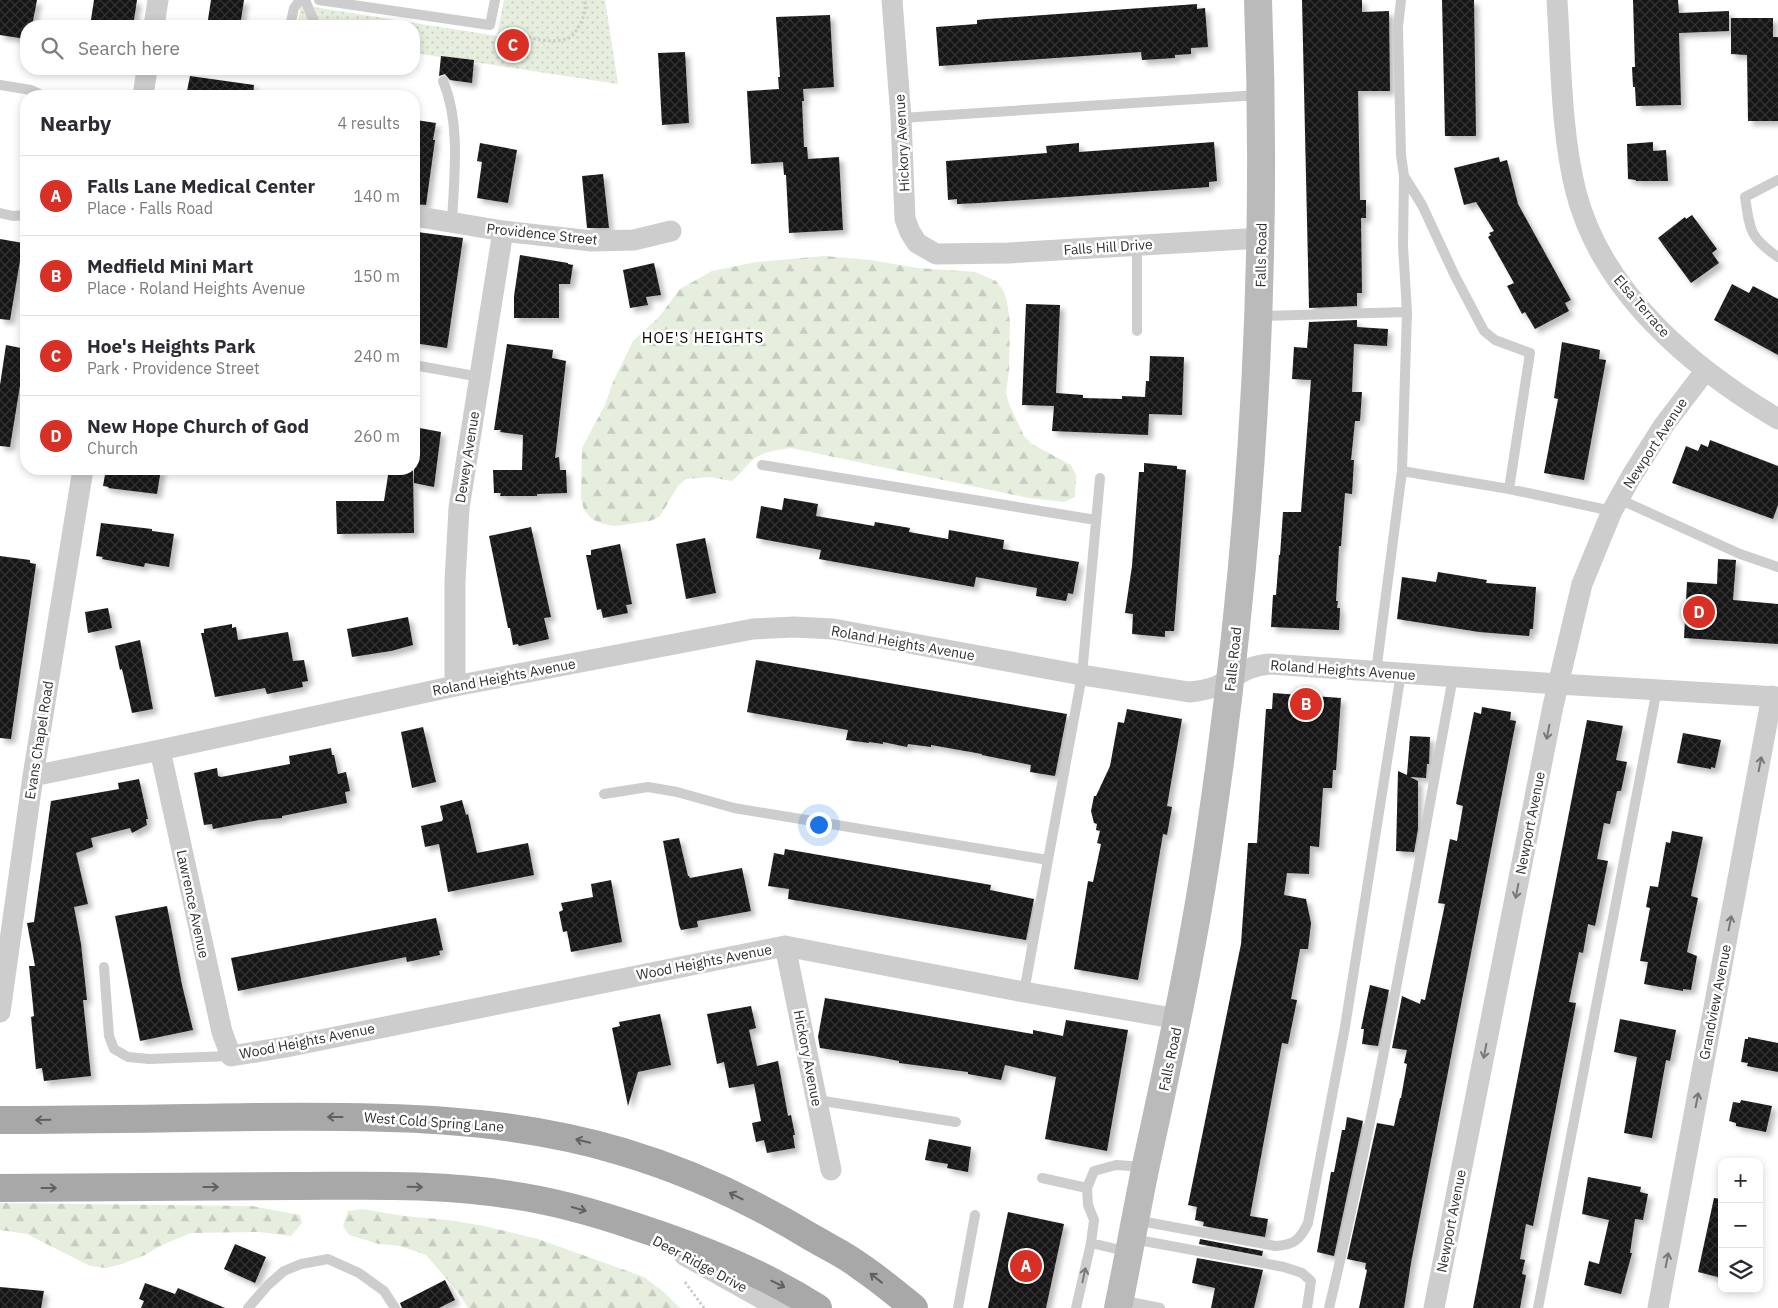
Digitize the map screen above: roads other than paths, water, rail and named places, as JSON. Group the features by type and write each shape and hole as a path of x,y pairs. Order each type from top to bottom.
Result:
{"main road":[{"name":"Falls Road","path":"1118,1304 1178,1019 1210,834 1231,677 1251,481 1260,316 1262,94 1258,0"},
{"name":"West Cold Spring Lane","path":"0,1120 343,1116 456,1120 543,1132 622,1151 716,1185 784,1220 860,1266 914,1308"},
{"path":"0,1188 445,1187 510,1194 563,1205 684,1242 787,1288 818,1308"}],"street":[{"path":"155,20 158,0"},
{"name":"Hickory Avenue","path":"892,0 901,118 905,219 917,243 936,254 954,254"},
{"name":"Elsa Terrace","path":"1557,0 1570,161 1576,193 1586,224 1601,255 1622,287 1647,316 1677,345 1706,370 1778,419"},
{"path":"144,90 146,75"},
{"name":"Providence Street","path":"420,217 504,231 592,241 634,240 671,231"},
{"name":"Dewey Avenue","path":"455,686 455,572 458,508 504,231"},
{"name":"Falls Hill Drive","path":"954,254 1009,253 1262,238"},
{"name":"Newport Avenue","path":"1434,1308 1558,684 1582,584 1616,505 1664,425 1706,370"},
{"name":"Evans Chapel Road","path":"0,1012 33,776 82,475"},
{"name":"Roland Heights Avenue","path":"33,776 455,686 753,629 794,626 833,629 1082,675 1189,692 1218,686 1231,677 1256,665 1268,664 1558,684 1775,696"},
{"name":"Grandview Avenue","path":"1658,1308 1775,696"},
{"name":"Lawrence Avenue","path":"160,750 222,1032 231,1056"},
{"name":"Hickory Avenue","path":"786,946 831,1170"},
{"name":"Wood Heights Avenue","path":"231,1056 286,1047 786,946 1024,992 1178,1019"},
{"name":"Deer Ridge Drive","path":"620,1221 715,1271 779,1308"}],"lane":[{"path":"291,20 294,8 300,0"},
{"path":"305,0 313,20"},
{"path":"319,0 490,25 495,0"},
{"path":"1376,672 1402,471 1407,312 1403,246 1404,176 1401,155 1398,27 1401,0"},
{"path":"443,81 451,102 453,118 454,172 452,222"},
{"path":"0,84 32,90"},
{"path":"901,118 1262,94"},
{"path":"1404,176 1422,205 1455,276 1484,331 1495,340 1530,353 1509,489"},
{"path":"1778,180 1745,197 1750,227 1755,238 1778,257"},
{"path":"0,213 20,215"},
{"path":"1137,245 1137,331"},
{"path":"1260,316 1407,312"},
{"path":"420,366 480,377"},
{"path":"762,465 1096,520"},
{"path":"1402,471 1616,505 1740,554 1778,566"},
{"path":"1024,992 1082,675 1100,478"},
{"path":"1091,1243 1132,1237 1275,1246 1285,1245 1301,1237 1308,1224 1345,1027 1401,673"},
{"path":"1329,1308 1350,1219 1381,1069 1453,677"},
{"path":"1538,1308 1657,690"},
{"path":"604,794 648,787 677,792 734,808 1048,860"},
{"path":"104,966 108,1036 114,1049 128,1057 149,1059 231,1056"},
{"path":"817,1100 956,1122"},
{"path":"1076,1308 1091,1243 1094,1220 1088,1205 1087,1188 1094,1171 1116,1165 1146,1167"},
{"path":"1042,1178 1087,1188"},
{"path":"959,1307 976,1215"},
{"path":"1132,1237 1263,1263 1302,1273 1311,1281 1307,1308"},
{"path":"248,1308 268,1285 284,1271 301,1264 328,1259 359,1273 384,1291 395,1308"},
{"path":"1118,1304 1160,1308"}],"place":[{"name":"Hoe's Heights Park","path":"513,45"},
{"name":"New Hope Church of God","path":"1699,612"},
{"name":"Medfield Mini Mart","path":"1306,704"},
{"name":"Falls Lane Medical Center","path":"1026,1266"}],"district":[{"name":"HOE'S HEIGHTS","path":"703,338"}]}
